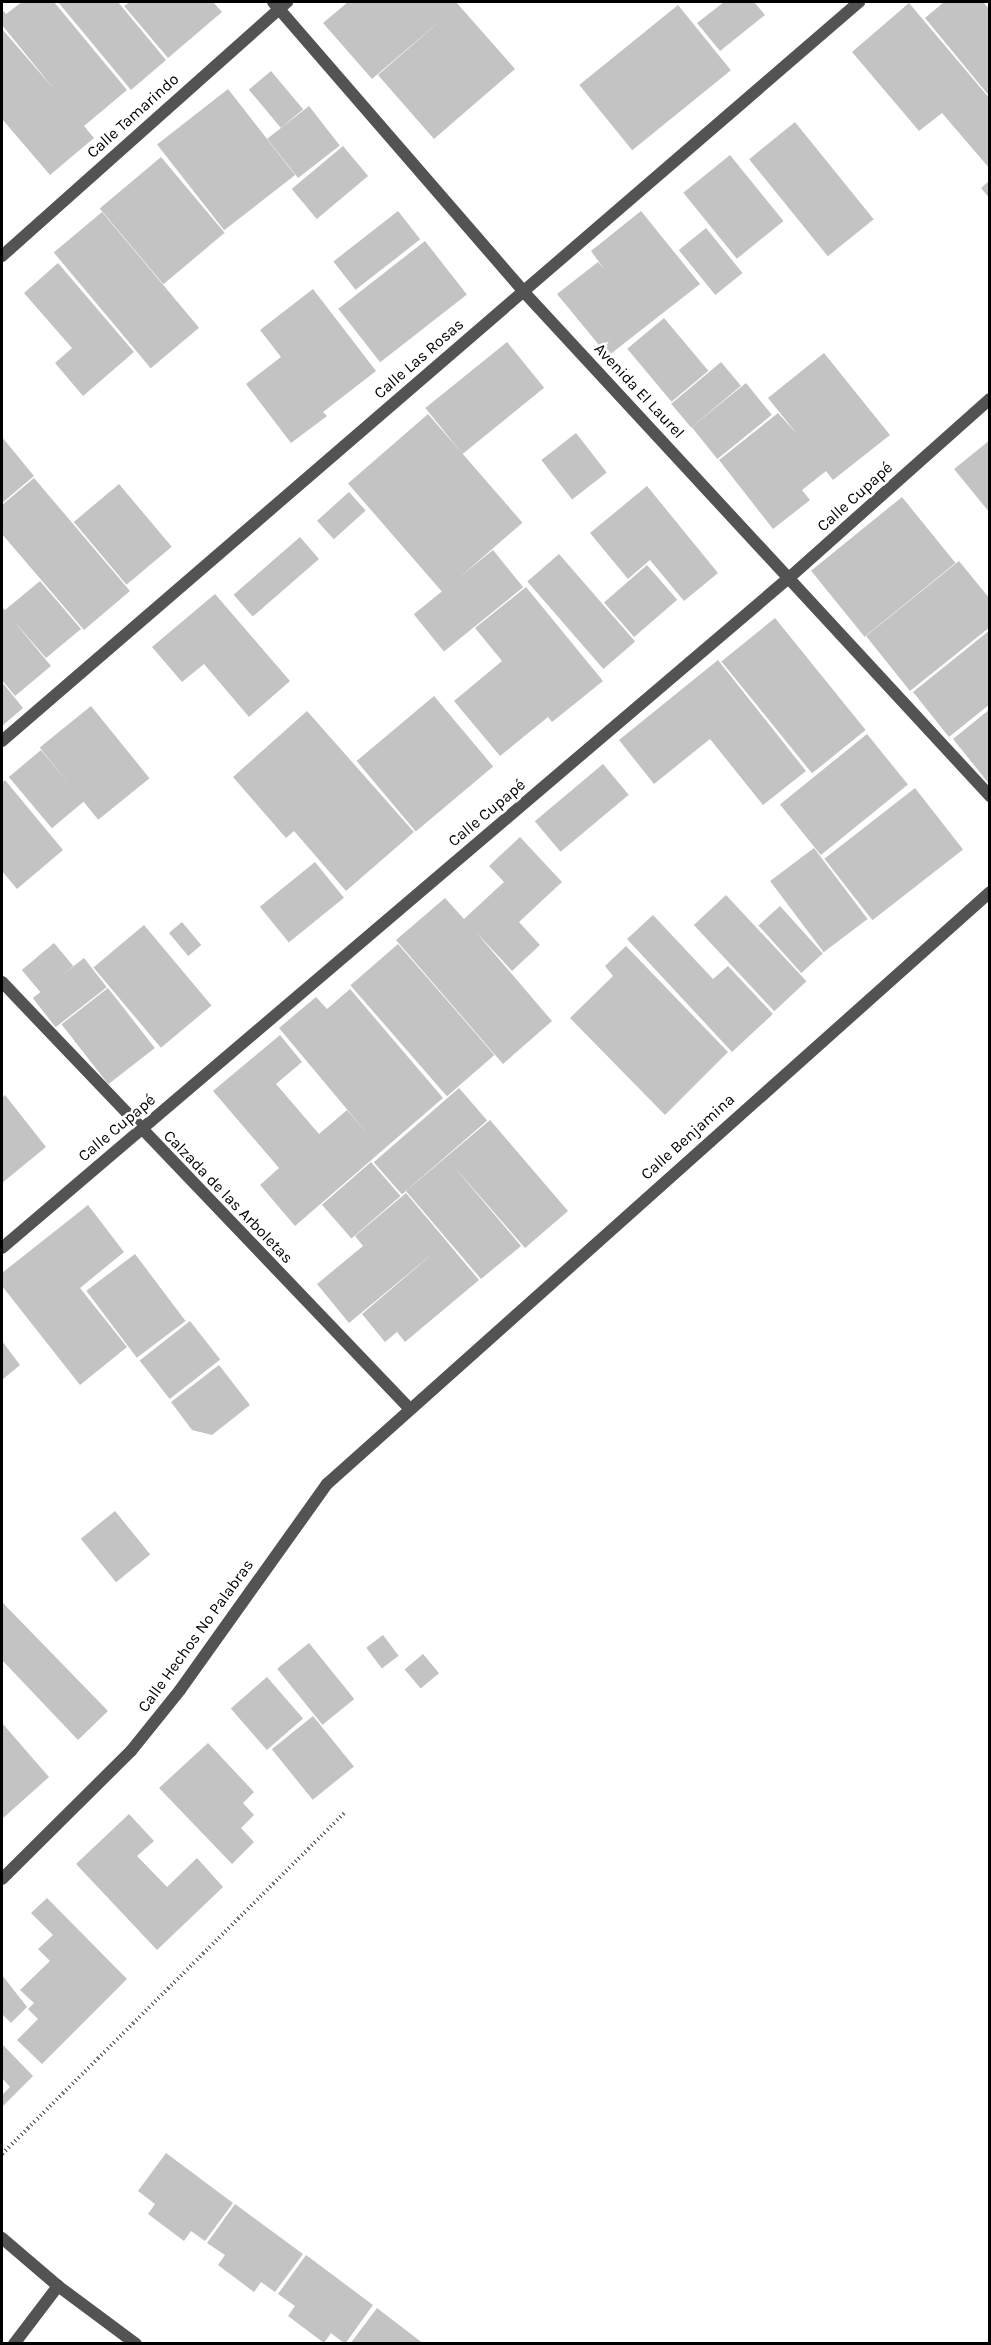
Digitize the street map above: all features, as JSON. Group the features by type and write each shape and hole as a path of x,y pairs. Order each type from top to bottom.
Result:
{"street":[{"name":"Calle Las Rosas","path":"2,741 859,2"},
{"name":"Avenida El Laurel","path":"280,4 523,291 790,577 990,796"},
{"name":"Calle Tamarindo","path":"2,256 280,4"},
{"name":"Calle Cupapé","path":"2,1248 790,577 990,399"},
{"name":"Calle Benjamina","path":"408,1407 990,892"},
{"name":"Calzada de las Arboletas","path":"2,982 140,1130 408,1407"},
{"name":"Calle Hechos No Palabras","path":"2,1878 130,1751 180,1690 327,1484 408,1407"},
{"path":"2,2238 57,2286 136,2343"},
{"path":"14,2343 57,2286"}],"path":[{"path":"2,2154 345,1813"}],"building":[{"path":"22,2 54,2 127,90 84,126 94,138 50,175 2,119 2,29 54,89 2,25 2,9 6,14"},
{"path":"58,2 118,2 166,60 131,90"},
{"path":"130,2 213,2 222,12 168,58 124,6"},
{"path":"348,2 456,2 515,69 434,139 378,75 447,15 372,79 323,23"},
{"path":"724,2 754,2 765,15 720,51 697,23"},
{"path":"944,2 983,2 990,10 990,97 925,18"},
{"path":"909,3 990,99 990,169 942,113 919,131 852,52"},
{"path":"678,5 731,70 632,150 579,85"},
{"path":"271,71 303,109 281,128 249,90"},
{"path":"228,89 295,175 224,230 157,144"},
{"path":"309,106 340,145 298,178 267,139"},
{"path":"795,122 874,219 828,256 749,159"},
{"path":"343,146 368,176 317,219 292,189"},
{"path":"730,155 783,221 737,259 683,193"},
{"path":"161,157 225,233 163,284 100,208"},
{"path":"990,180 990,199 981,188"},
{"path":"398,211 420,239 356,290 333,261"},
{"path":"641,211 700,284 608,356 557,294 598,262 604,269 591,251"},
{"path":"102,212 199,328 151,368 54,252"},
{"path":"706,228 743,273 715,295 679,250"},
{"path":"425,241 467,295 380,362 338,309"},
{"path":"58,263 134,352 83,396 55,363 72,348 24,293"},
{"path":"313,289 376,371 323,412 327,416 291,443 246,384 281,357 260,330"},
{"path":"664,318 708,371 672,402 627,349"},
{"path":"507,342 544,388 463,454 425,408"},
{"path":"824,353 890,435 833,480 826,471 802,490 810,500 773,529 719,460 778,413 797,434 768,398"},
{"path":"721,362 741,386 691,428 671,404"},
{"path":"746,383 772,415 717,459 692,427"},
{"path":"428,414 522,523 442,592 348,484"},
{"path":"576,433 607,472 572,499 541,460"},
{"path":"2,437 34,476 2,503"},
{"path":"990,440 990,513 954,469"},
{"path":"34,478 130,591 84,630 2,534 2,505"},
{"path":"119,484 172,547 127,585 74,522"},
{"path":"647,486 718,573 684,601 650,560 628,579 590,533"},
{"path":"349,492 366,511 334,539 317,521"},
{"path":"902,497 955,563 865,637 811,571"},
{"path":"300,537 319,559 253,617 234,595"},
{"path":"493,550 523,587 444,651 414,614"},
{"path":"559,554 635,642 603,669 527,582"},
{"path":"959,561 990,599 990,627 910,691 866,636"},
{"path":"647,565 677,600 634,637 604,602"},
{"path":"40,581 81,629 46,658 12,619 51,666 15,696 2,680 2,607 5,610"},
{"path":"526,587 603,681 552,722 548,717 500,756 454,701 502,661 475,628"},
{"path":"215,594 290,681 249,717 204,664 182,682 152,647"},
{"path":"775,618 866,730 812,773 721,661"},
{"path":"990,630 990,704 949,737 913,692"},
{"path":"718,660 806,771 763,805 710,739 654,784 619,740"},
{"path":"2,682 23,708 2,726"},
{"path":"434,696 493,766 416,831 357,761"},
{"path":"91,706 150,778 98,820 40,748"},
{"path":"990,709 990,785 953,739"},
{"path":"307,711 414,832 346,891 294,831 286,838 233,777"},
{"path":"867,734 908,785 821,855 780,804"},
{"path":"41,750 84,801 52,828 9,777"},
{"path":"603,764 629,795 561,852 535,821"},
{"path":"5,780 63,850 17,889 2,871 2,783"},
{"path":"915,788 963,849 872,920 824,859"},
{"path":"520,837 562,882 519,922 540,945 512,971 475,931 552,1021 503,1064 396,940 445,898 464,919 504,882 489,866"},
{"path":"814,848 868,919 824,952 770,881"},
{"path":"315,862 344,898 289,942 260,907"},
{"path":"726,895 806,981 774,1011 694,925"},
{"path":"780,906 823,954 801,973 758,925"},
{"path":"653,915 713,979 728,966 773,1014 732,1052 627,939"},
{"path":"182,922 201,945 188,956 169,933"},
{"path":"144,925 211,1005 161,1048 93,967"},
{"path":"54,943 73,966 41,993 22,970"},
{"path":"398,944 494,1055 447,1096 350,985"},
{"path":"626,946 728,1052 665,1115 570,1018 613,976 605,966"},
{"path":"84,958 107,987 56,1027 33,998"},
{"path":"108,988 155,1048 108,1084 62,1024"},
{"path":"350,989 443,1098 295,1226 260,1185 279,1168 213,1091 280,1035 302,1062 276,1084 319,1134 347,1110 371,1138 279,1028 316,997 327,1009"},
{"path":"459,1088 487,1120 402,1195 374,1162"},
{"path":"5,1095 46,1147 2,1183 2,1098"},
{"path":"490,1120 568,1211 525,1248 451,1163 521,1246 481,1279 406,1191"},
{"path":"371,1162 401,1196 351,1239 322,1205"},
{"path":"406,1193 479,1280 405,1342 397,1332 385,1342 362,1314 437,1250 349,1323 317,1284 363,1246 355,1236"},
{"path":"88,1205 124,1252 80,1288 127,1347 80,1385 2,1286 2,1273"},
{"path":"135,1254 186,1321 137,1358 86,1291"},
{"path":"190,1321 220,1360 170,1399 140,1360"},
{"path":"2,1341 20,1365 2,1380"},
{"path":"219,1365 250,1405 212,1435 192,1430 171,1402"},
{"path":"115,1511 150,1555 116,1582 81,1539"},
{"path":"2,1602 108,1711 78,1740 2,1660"},
{"path":"383,1635 399,1656 382,1668 366,1648"},
{"path":"309,1643 354,1699 322,1725 277,1669"},
{"path":"423,1654 439,1673 421,1689 405,1669"},
{"path":"267,1677 303,1719 267,1750 231,1708"},
{"path":"313,1716 354,1767 313,1800 272,1749"},
{"path":"2,1723 49,1777 2,1819"},
{"path":"208,1743 254,1792 243,1803 254,1815 241,1828 254,1842 232,1864 159,1788"},
{"path":"129,1814 154,1841 137,1856 167,1887 197,1858 223,1887 157,1950 76,1864"},
{"path":"47,1898 127,1979 42,2064 17,2040 38,2019 28,2009 34,2003 20,1990 50,1961 38,1949 53,1935 31,1913"},
{"path":"2,1975 27,2007 11,2023 2,2014"},
{"path":"2,2044 33,2076 2,2107 2,2095 10,2087 2,2078"},
{"path":"166,2153 233,2203 205,2241 191,2231 184,2241 148,2214 155,2204 138,2191"},
{"path":"235,2204 303,2254 275,2292 261,2282 254,2292 218,2265 225,2255 207,2243"},
{"path":"306,2255 373,2305 345,2344 331,2333 324,2343 288,2316 295,2306 278,2294"},
{"path":"377,2308 424,2344 350,2344"}]}
